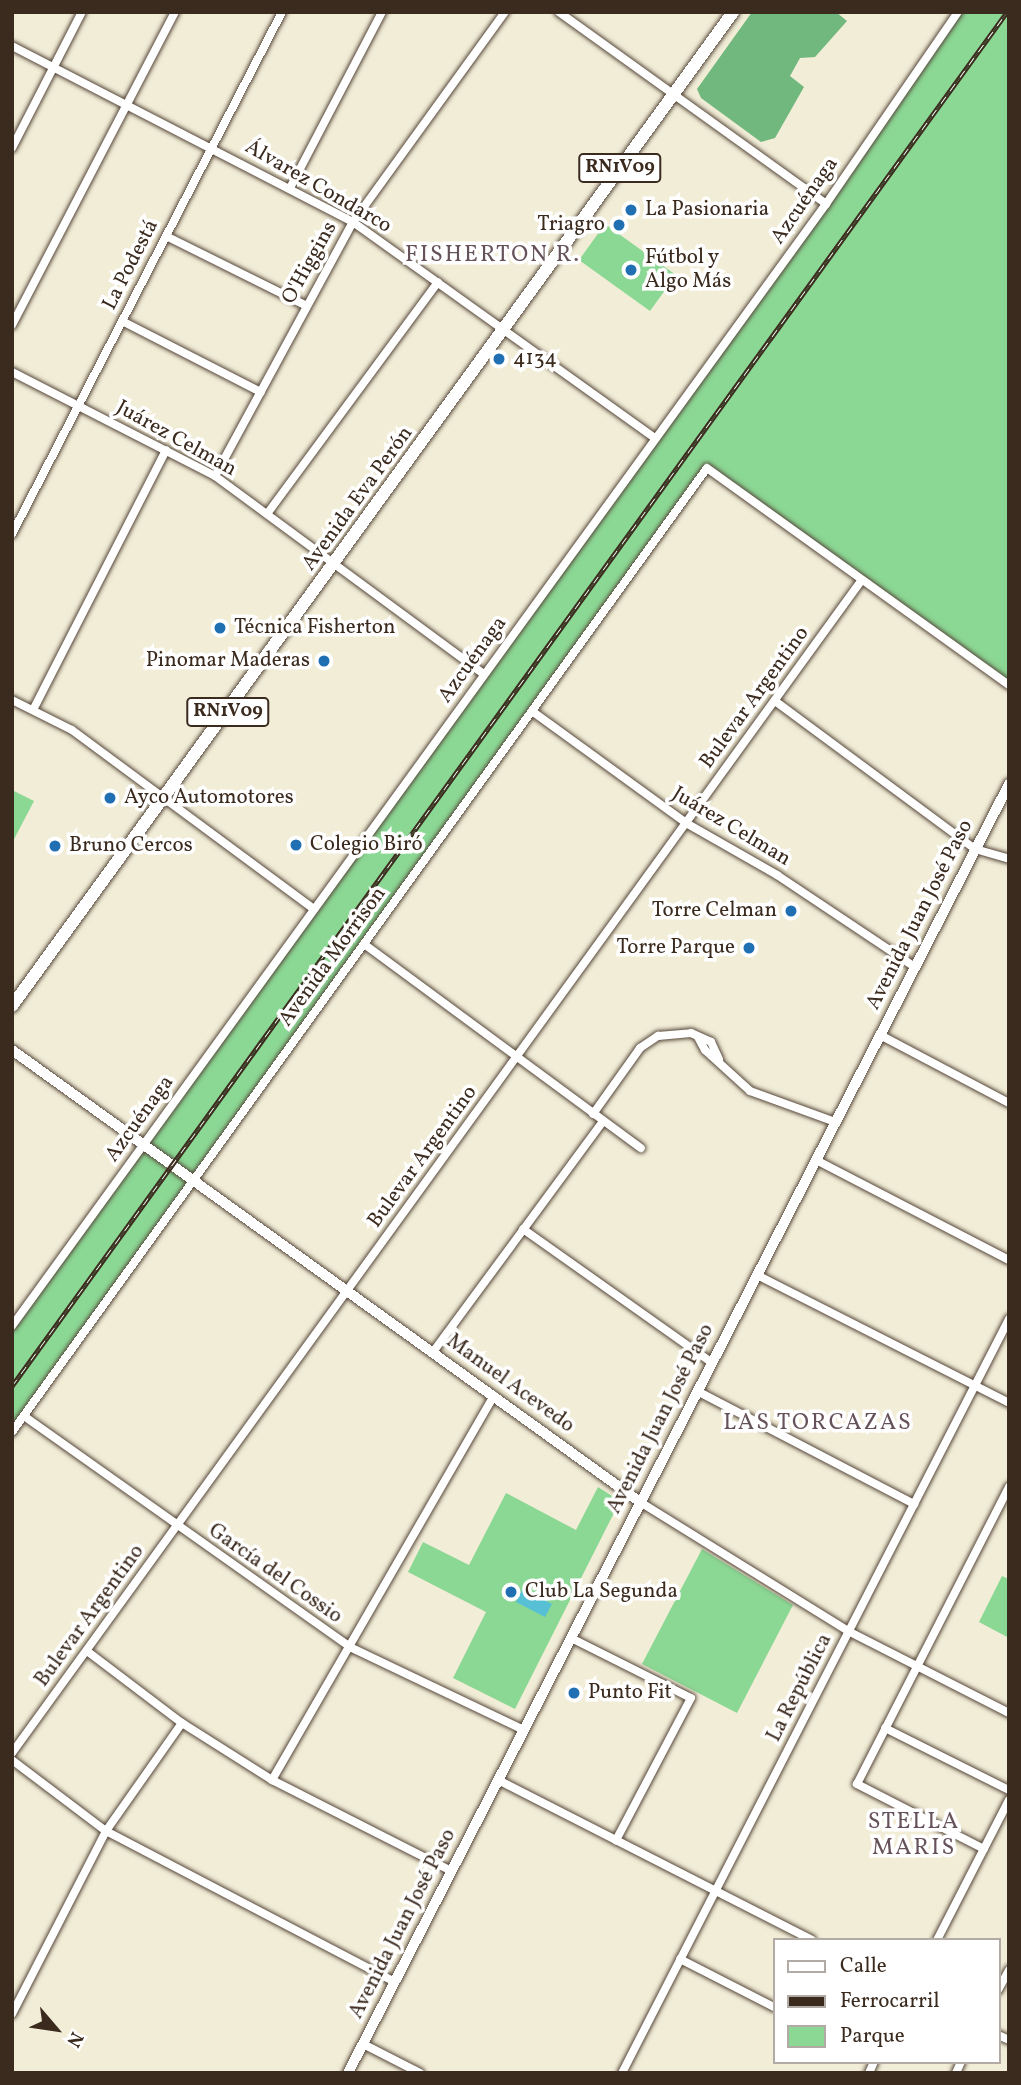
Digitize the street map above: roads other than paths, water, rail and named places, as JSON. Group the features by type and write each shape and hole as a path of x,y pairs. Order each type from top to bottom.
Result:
{"main road":[{"name":"Avenida Eva Perón","path":"12,1006 335,565 733,12"},
{"name":"Avenida Juan José Paso","path":"348,2073 1009,784"}],"street":[{"path":"12,148 82,12"},
{"path":"12,325 174,12"},
{"name":"La Podestá","path":"12,534 282,12"},
{"path":"290,188 382,12"},
{"name":"O'Higgins","path":"215,475 353,222 505,12"},
{"path":"559,12 826,204"},
{"name":"Azcuénaga","path":"12,1326 826,204 958,12"},
{"name":"Álvarez Condarco","path":"12,47 353,222 655,438"},
{"path":"166,236 306,306"},
{"path":"267,514 438,282"},
{"path":"122,321 261,392"},
{"name":"Juárez Celman","path":"12,372 215,475 484,674"},
{"path":"33,710 166,450"},
{"name":"Avenida Morrison","path":"12,1432 707,468 861,581"},
{"path":"861,581 1009,685"},
{"name":"Bulevar Argentino","path":"12,1754 861,581"},
{"path":"12,699 72,730 314,909"},
{"path":"775,701 975,849 1009,859"},
{"name":"Juárez Celman","path":"531,711 686,823 777,875 915,967"},
{"path":"364,944 641,1149"},
{"path":"593,1114 649,1040 683,1032 715,1045 719,1059 759,1096 835,1122"},
{"path":"880,1035 1009,1103"},
{"name":"Manuel Acevedo","path":"12,1050 640,1502 848,1631 1009,1713"},
{"path":"433,1352 603,1121"},
{"path":"816,1160 1009,1260"},
{"path":"523,1229 712,1363"},
{"path":"757,1275 1009,1403"},
{"name":"La República","path":"621,2073 1009,1320"},
{"path":"697,1391 914,1504"},
{"path":"272,1780 494,1396"},
{"name":"García del Cossio","path":"24,1416 176,1527 350,1647 524,1730"},
{"path":"984,1849 857,1784 1009,1488"},
{"path":"570,1638 691,1698 616,1840"},
{"path":"87,1651 182,1723 272,1780 452,1871"},
{"path":"12,2014 106,1831 182,1723"},
{"path":"885,1728 1009,1790"},
{"path":"12,1760 106,1831 395,1982"},
{"path":"498,1780 808,1938"},
{"path":"938,1938 1009,1800"},
{"path":"680,1959 772,2006"},
{"path":"1000,1986 1009,1970"},
{"path":"363,2043 420,2073"}],"water":[{"path":"523,1588 552,1604 545,1617 516,1602"}],"railway":[{"path":"12,1386 1007,12"}],"place":[{"name":"La Pasionaria","path":"631,210"},
{"name":"Triagro","path":"619,225"},
{"name":"Fútbol y Algo Más","path":"631,270"},
{"name":"4134","path":"499,359"},
{"name":"Técnica Fisherton","path":"220,628"},
{"name":"Pinomar Maderas","path":"324,661"},
{"name":"Ayco Automotores","path":"110,798"},
{"name":"Colegio Biró","path":"296,845"},
{"name":"Bruno Cercos","path":"55,846"},
{"name":"Torre Celman","path":"791,911"},
{"name":"Torre Parque","path":"749,948"},
{"name":"Club La Segunda","path":"511,1592"},
{"name":"Punto Fit","path":"574,1693"}],"district":[{"name":"FISHERTON R.","path":"493,255"},
{"name":"LAS TORCAZAS","path":"818,1423"},
{"name":"STELLA MARIS","path":"914,1835"}]}
